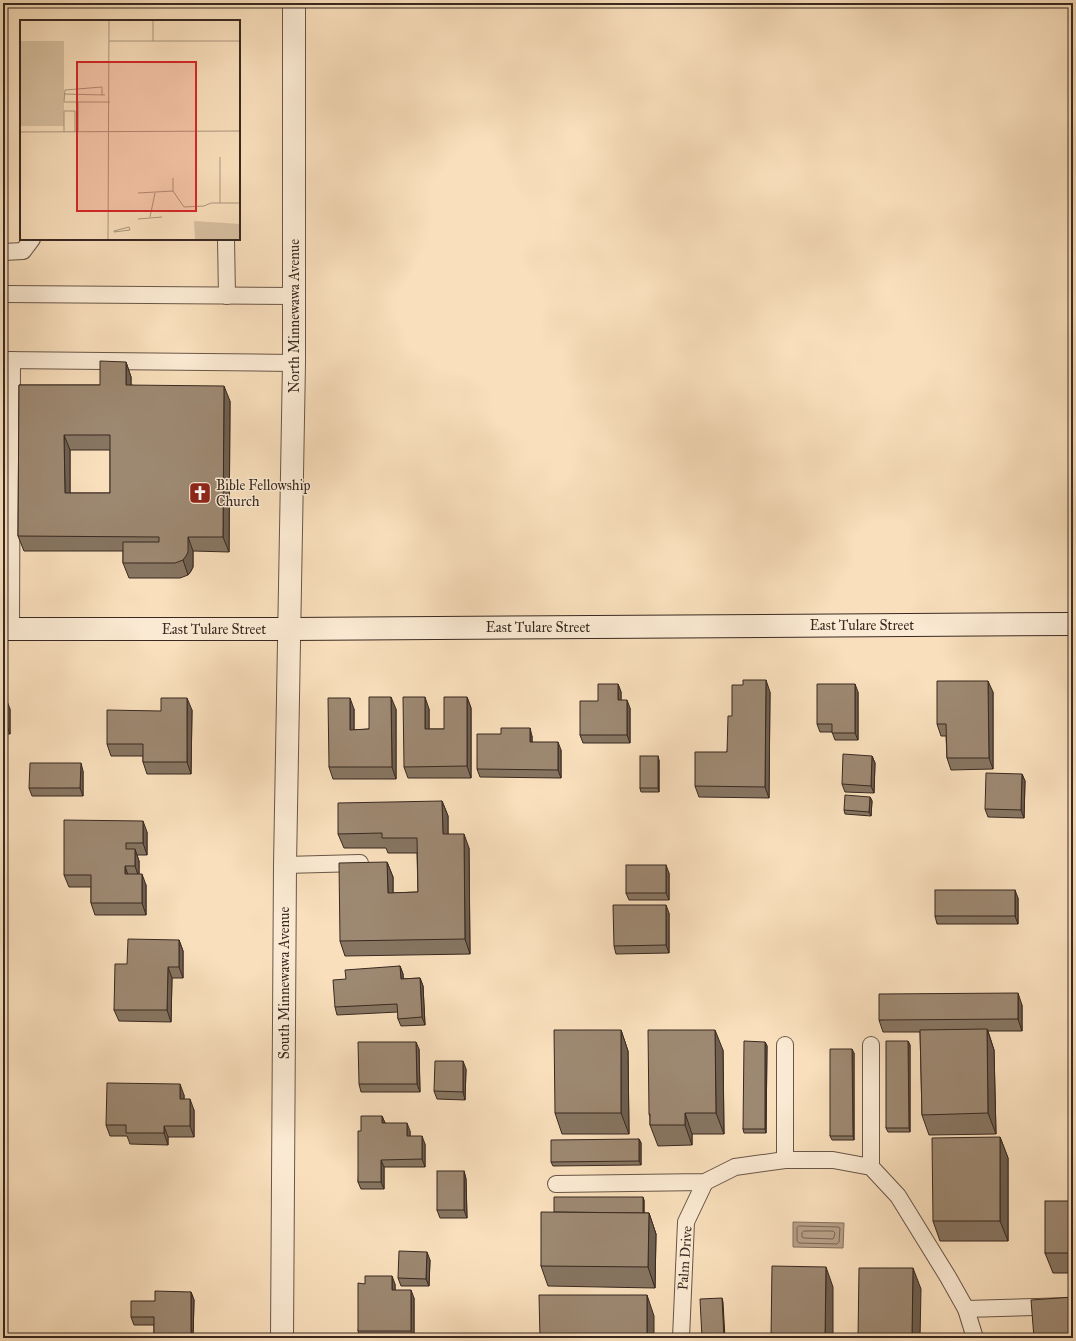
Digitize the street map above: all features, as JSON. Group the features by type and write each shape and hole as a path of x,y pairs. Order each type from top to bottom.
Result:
{"street":[{"name":"North Minnewawa Avenue","path":"290,629 295,296 294,3"},
{"name":"East Tulare Street","path":"7,629 290,629 1073,624"},
{"name":"South Minnewawa Avenue","path":"282,1338 284,865 290,629"}],"lane":[{"path":"3,252 23,251 31,240"},
{"path":"226,240 227,296"},
{"path":"3,294 295,296"},
{"path":"7,629 7,360 294,363"},
{"path":"284,865 376,863"},
{"path":"871,1044 871,1167"},
{"path":"784,1160 785,1045"},
{"path":"556,1184 705,1182 735,1167 784,1160 833,1160 871,1167 898,1196 948,1277 966,1309 975,1338"},
{"name":"Palm Drive","path":"681,1338 686,1222 705,1182"},
{"path":"966,1309 1073,1306"}],"water":[{"path":"793,1222 844,1223 843,1248 793,1247"}],"building":[{"path":"100,361 126,362 126,385 224,386 223,537 188,537 188,552 186,556 183,560 175,563 123,563 123,542 159,542 159,537 18,536 19,385 100,385","holes":["64,435 110,435 110,493 65,493"]},
{"path":"743,680 766,680 765,787 695,786 695,752 727,752 728,716 732,716 732,685 743,685"},
{"path":"937,681 988,681 989,758 947,758 946,724 937,724"},
{"path":"598,684 618,684 618,700 627,700 627,735 580,735 580,701 598,701"},
{"path":"817,684 855,684 855,733 832,733 832,724 817,724"},
{"path":"369,697 391,697 392,767 329,767 328,698 350,698 350,730 369,729"},
{"path":"403,697 425,697 425,729 444,729 444,697 467,697 467,766 404,767"},
{"path":"161,698 187,698 187,762 143,762 143,744 107,744 107,710 161,711"},
{"path":"3,701 7,701 7,726 3,726"},
{"path":"501,728 530,728 530,742 558,742 558,770 477,769 477,734 501,734"},
{"path":"843,754 872,756 871,786 842,784"},
{"path":"640,756 658,756 658,788 640,788"},
{"path":"30,763 81,763 80,788 29,788"},
{"path":"986,773 1022,774 1021,810 985,809"},
{"path":"845,795 870,797 869,812 844,810"},
{"path":"442,801 443,834 464,834 465,939 340,941 339,863 387,862 388,893 418,892 417,838 382,838 382,833 338,834 338,803"},
{"path":"64,820 143,821 143,843 126,843 126,849 135,849 135,866 125,866 125,874 142,874 142,903 91,903 91,875 64,875"},
{"path":"626,865 666,865 666,893 626,893"},
{"path":"935,890 1015,890 1015,916 935,916"},
{"path":"613,905 666,905 666,945 614,946"},
{"path":"128,939 179,940 179,967 168,967 167,1010 114,1010 115,964 127,964"},
{"path":"400,966 401,979 420,978 422,1017 398,1019 397,1004 335,1007 333,980 346,979 345,970"},
{"path":"1018,993 1018,1019 879,1020 879,994"},
{"path":"987,1029 988,1113 922,1115 920,1030"},
{"path":"554,1030 621,1030 621,1113 555,1113"},
{"path":"648,1030 715,1030 716,1113 685,1113 685,1125 650,1125"},
{"path":"744,1041 765,1042 765,1129 743,1129"},
{"path":"886,1041 908,1041 909,1128 886,1128"},
{"path":"358,1042 416,1042 417,1084 359,1084"},
{"path":"830,1049 852,1049 853,1136 830,1136"},
{"path":"435,1061 463,1061 463,1092 434,1091"},
{"path":"107,1083 180,1084 180,1099 190,1099 190,1126 164,1126 164,1133 126,1133 126,1125 106,1125"},
{"path":"361,1116 382,1116 382,1123 407,1123 407,1136 422,1136 422,1159 381,1160 381,1182 358,1182 358,1131 361,1131"},
{"path":"1000,1137 1000,1221 933,1221 932,1138"},
{"path":"639,1139 639,1161 551,1162 551,1140"},
{"path":"437,1171 464,1171 464,1210 437,1210"},
{"path":"554,1197 643,1197 643,1213 554,1212"},
{"path":"1045,1201 1073,1201 1073,1253 1045,1253"},
{"path":"541,1212 649,1213 648,1267 541,1266"},
{"path":"399,1251 427,1252 426,1279 398,1278"},
{"path":"772,1266 826,1267 825,1338 771,1338"},
{"path":"859,1268 913,1268 912,1338 858,1338"},
{"path":"365,1276 392,1276 392,1290 411,1290 411,1331 358,1331 358,1283 365,1284"},
{"path":"155,1291 191,1292 191,1338 154,1338 154,1317 131,1317 131,1301 155,1301"},
{"path":"539,1295 647,1295 647,1338 540,1338"},
{"path":"1073,1297 1073,1338 1034,1338 1031,1300"},
{"path":"722,1298 724,1338 702,1338 700,1299"}],"place":[{"name":"Bible Fellowship Church","path":"200,493"}]}
